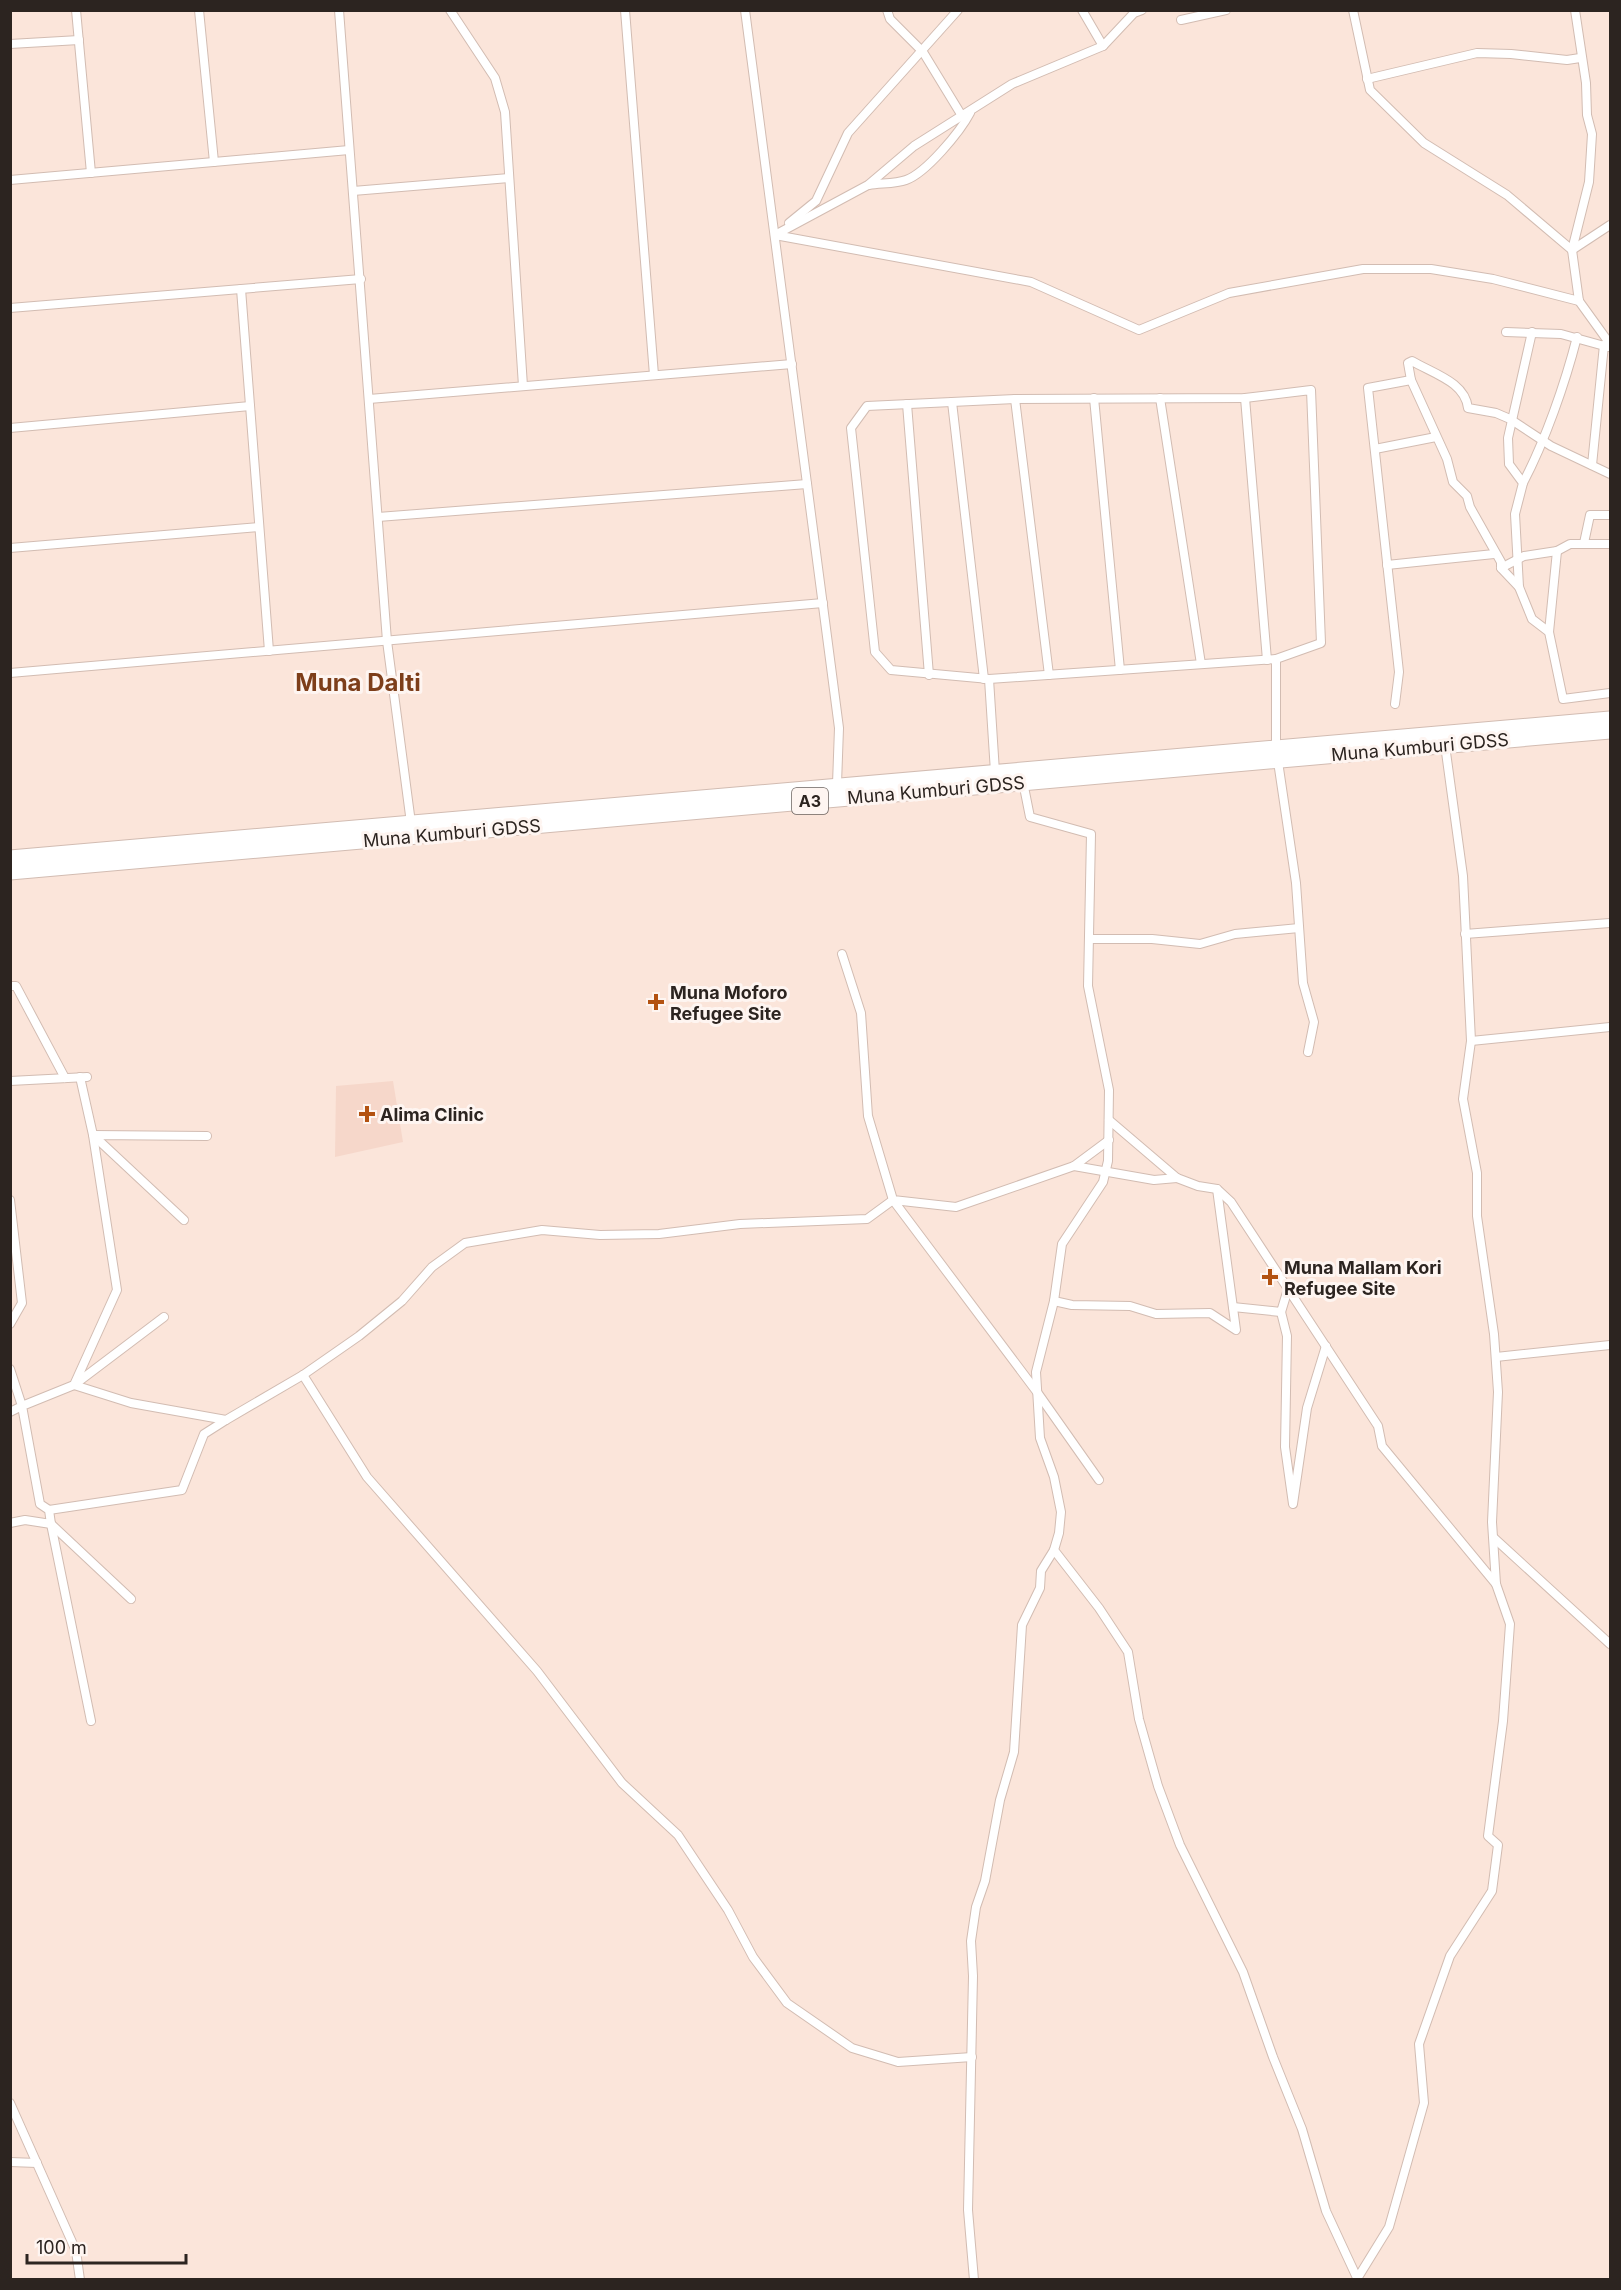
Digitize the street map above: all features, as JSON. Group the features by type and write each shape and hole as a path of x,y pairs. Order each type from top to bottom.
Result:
{"highway":[{"name":"Muna Kumburi GDSS","path":"10,872 1023,782 1611,719"},
{"name":"Muna Kumburi GDSS","path":"10,858 837,784 994,772 1445,745 1611,731"}],"street":[{"path":"76,10 91,173"},
{"path":"199,10 214,162"},
{"path":"339,10 387,641 411,823"},
{"path":"450,10 495,78 505,112 523,386"},
{"path":"625,10 654,375"},
{"path":"745,10 839,728 837,784"},
{"path":"887,10 890,19 923,52 966,114"},
{"path":"775,235 816,201 848,133 923,52 958,10"},
{"path":"1082,10 1103,46"},
{"path":"775,235 868,185 914,146 1012,84 1103,46 1134,13 1142,10"},
{"path":"1181,20 1226,10"},
{"path":"1353,10 1370,90 1424,143 1507,195 1572,250"},
{"path":"1575,10 1580,58 1586,82 1587,115 1592,134 1589,182 1572,250 1579,301 1608,346 1592,465"},
{"path":"10,44 79,40"},
{"path":"1367,79 1477,53 1567,60 1580,58"},
{"path":"868,185 906,180 915,174 962,127 966,114"},
{"path":"10,180 349,150"},
{"path":"353,191 509,178"},
{"path":"1572,250 1611,225"},
{"path":"775,235 1031,282 1139,330 1229,293 1363,269 1431,269 1493,279 1579,301"},
{"path":"10,308 361,279"},
{"path":"241,289 269,651"},
{"path":"1506,332 1532,332 1576,337 1608,346"},
{"path":"1523,483 1509,464 1510,419 1532,332"},
{"path":"1519,587 1515,514 1523,483 1567,373 1576,337"},
{"path":"1549,632 1532,619 1519,587 1501,568 1470,507 1467,496 1453,482 1447,459 1411,381 1408,363 1412,361 1458,385 1467,398 1468,408 1496,413 1510,419 1542,438 1551,447 1611,474"},
{"path":"369,399 792,364"},
{"path":"1395,704 1399,672 1368,388 1411,381"},
{"path":"1311,390 1321,643 1271,659 986,679 891,670 875,652 851,428 867,406 1015,399 1160,398 1245,398 1311,390"},
{"path":"1094,398 1120,670"},
{"path":"1160,398 1200,664"},
{"path":"1245,398 1271,659 1277,754 1296,882 1303,983 1314,1022 1308,1052"},
{"path":"1015,399 1049,675"},
{"path":"952,402 986,679 994,772"},
{"path":"907,404 930,675"},
{"path":"10,428 250,406"},
{"path":"1375,449 1436,437"},
{"path":"378,517 807,484"},
{"path":"1584,543 1590,514 1611,515"},
{"path":"10,548 259,527"},
{"path":"1501,568 1519,559 1557,551 1570,544 1611,544"},
{"path":"1557,551 1549,632 1563,699 1611,693"},
{"path":"1388,565 1494,554"},
{"path":"10,673 823,603"},
{"path":"1357,2279 1389,2227 1424,2103 1419,2044 1450,1956 1492,1891 1498,1845 1488,1836 1503,1721 1510,1624 1496,1584 1492,1522 1498,1392 1496,1357 1477,1216 1478,1173 1463,1099 1471,1041 1463,876 1445,745"},
{"path":"974,2280 968,2210 973,1976 971,1941 1000,1800 1014,1752 1022,1625 1040,1588 1041,1571 1054,1550 1059,1533 1060,1512 1054,1477 1040,1438 1036,1372 1054,1301 1062,1244 1103,1182 1106,1171 1109,1120 1109,1089 1088,986 1091,834 1030,817 1023,782"},
{"path":"1465,934 1611,923"},
{"path":"1089,939 1152,939 1200,944 1235,934 1299,928"},
{"path":"842,954 861,1013 868,1116 893,1200 1037,1392 1099,1480"},
{"path":"10,986 16,986 65,1078"},
{"path":"1471,1041 1611,1027"},
{"path":"10,1081 83,1077 117,1290 74,1385"},
{"path":"1109,1120 1177,1178 1198,1186 1217,1189 1231,1202 1378,1426 1382,1446 1496,1584"},
{"path":"93,1135 207,1136"},
{"path":"93,1135 184,1220"},
{"path":"10,1369 22,1406 40,1504 49,1510 182,1490 204,1434 303,1375 359,1336 402,1301 432,1267 465,1244 542,1230 600,1235 659,1234 740,1224 867,1220 893,1200 956,1207 1074,1166 1108,1140"},
{"path":"1074,1166 1154,1180 1177,1178"},
{"path":"1054,1301 1072,1305 1130,1306 1156,1314 1210,1313 1236,1330 1217,1189"},
{"path":"10,1200 22,1303 10,1324"},
{"path":"1288,1289 1281,1312 1287,1336 1285,1447 1293,1504 1307,1408 1326,1346"},
{"path":"1233,1307 1281,1312"},
{"path":"10,1413 74,1385 164,1317"},
{"path":"1496,1357 1611,1345"},
{"path":"303,1375 367,1477 537,1671 622,1783 678,1835 728,1910 753,1958 788,2003 852,2048 898,2062 972,2057"},
{"path":"74,1385 131,1403 226,1420"},
{"path":"49,1510 91,1721"},
{"path":"10,1523 25,1520 51,1524 131,1599"},
{"path":"1494,1538 1611,1644"},
{"path":"1054,1550 1099,1608 1128,1652 1139,1719 1158,1786 1180,1845 1243,1972 1273,2057 1302,2129 1326,2211 1357,2279"},
{"path":"10,2103 76,2251 80,2280"},
{"path":"10,2162 37,2163"}],"shaded area":[{"name":"Alima Clinic","path":"393,1081 403,1142 335,1157 336,1086"}],"place":[{"name":"Muna Moforo Refugee Site","path":"656,1002"},
{"name":"Alima Clinic","path":"367,1114"},
{"name":"Muna Mallam Kori Refugee Site","path":"1270,1277"}],"district":[{"name":"Muna Dalti","path":"358,682"}]}
